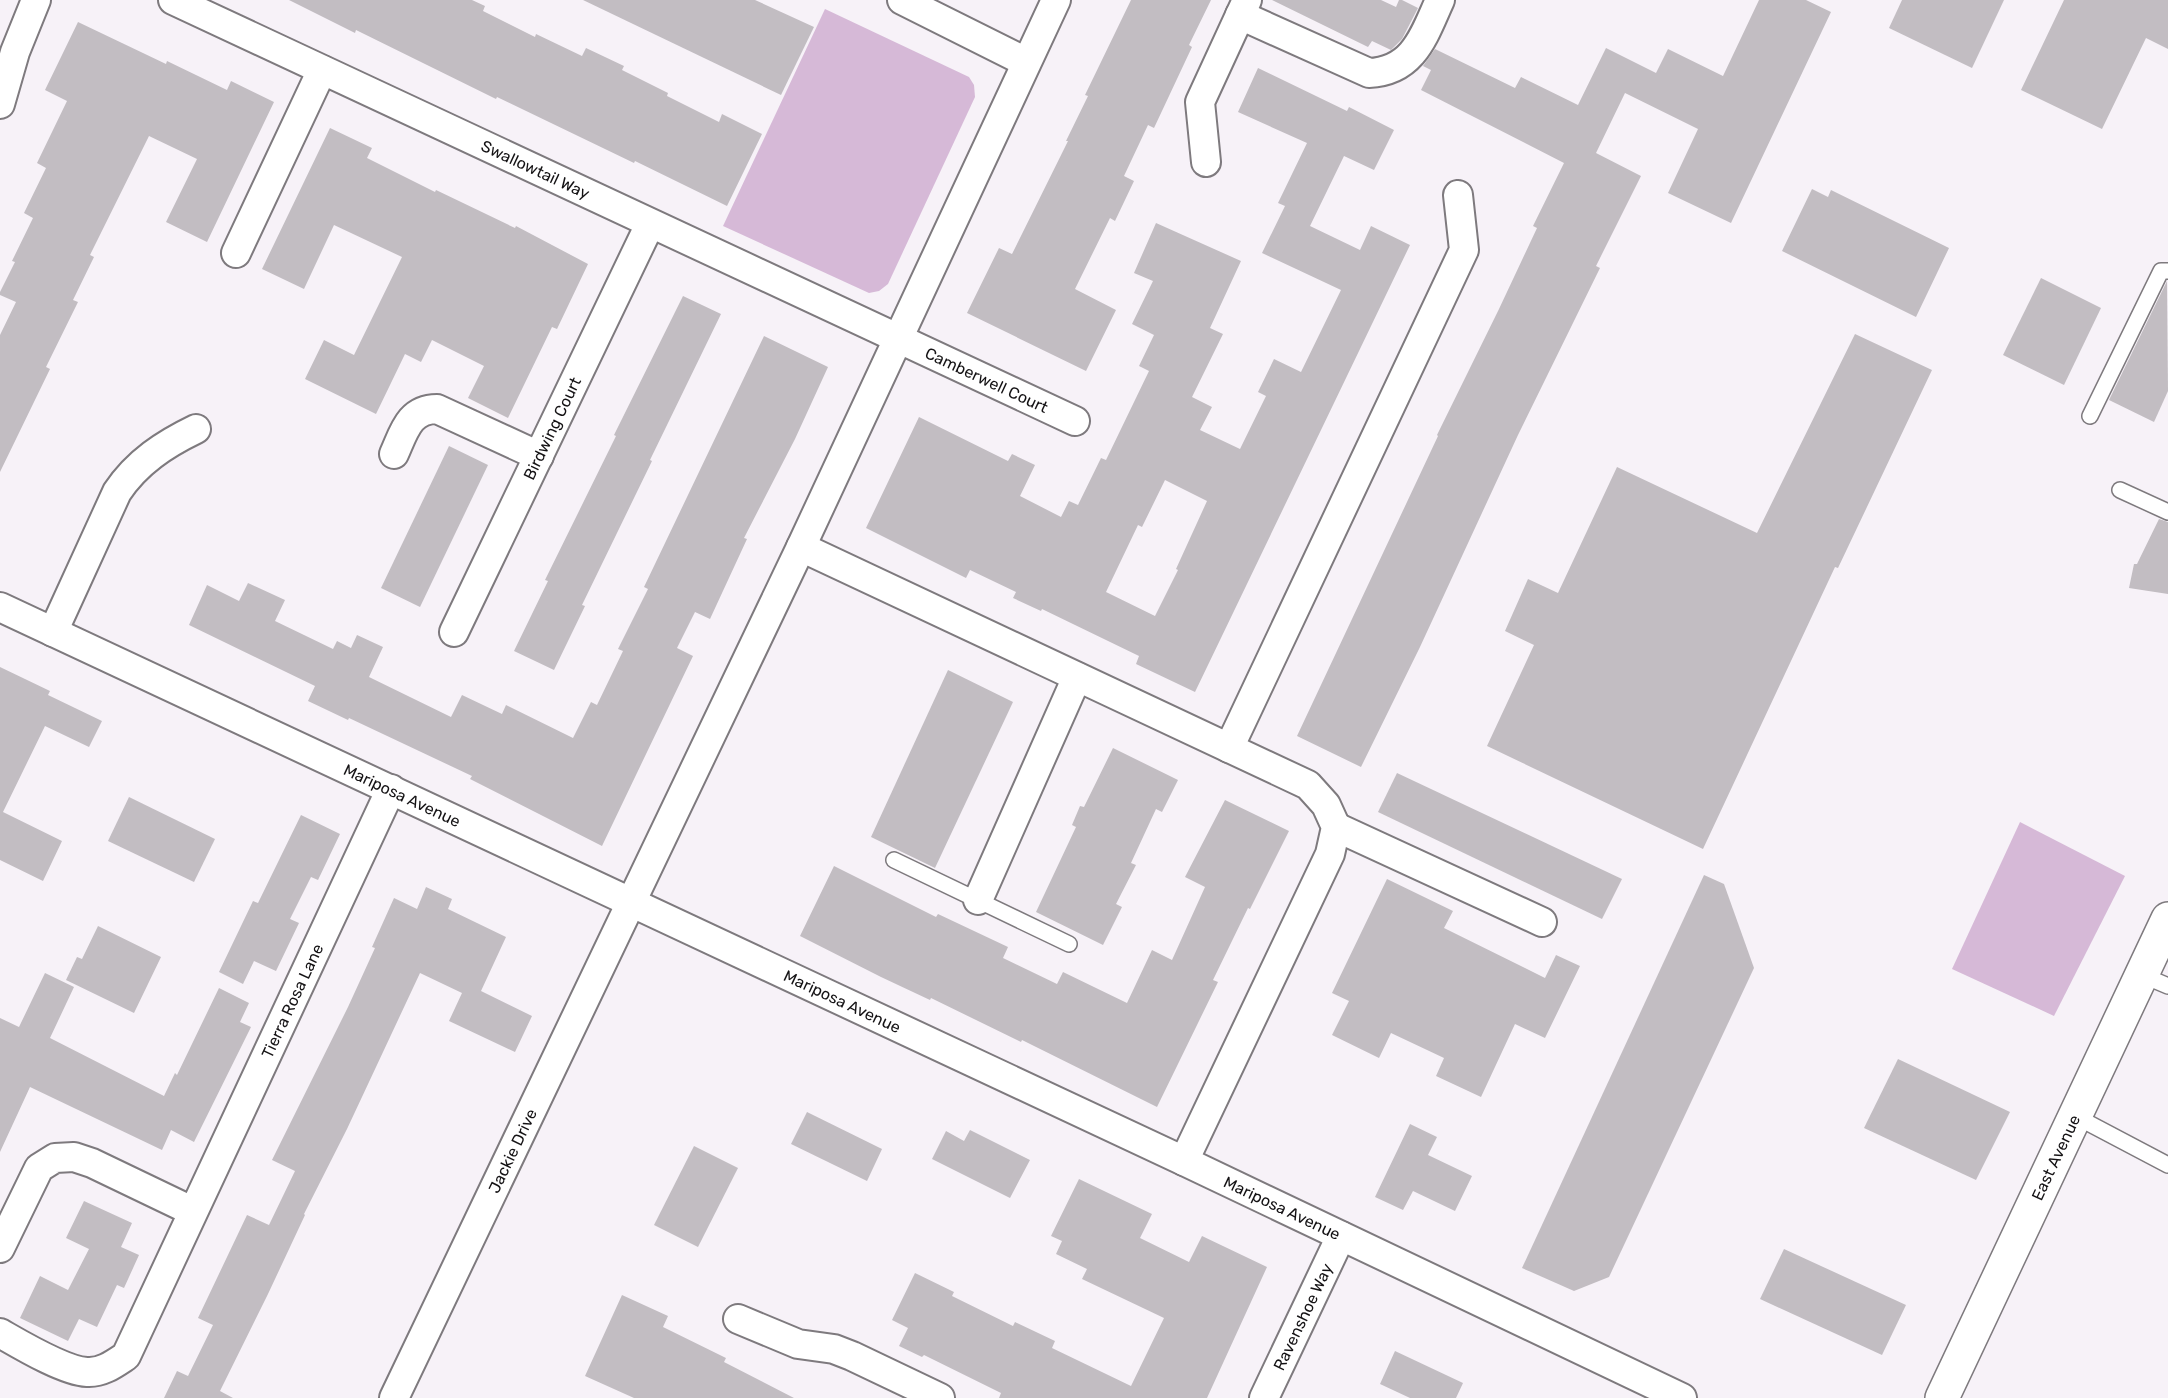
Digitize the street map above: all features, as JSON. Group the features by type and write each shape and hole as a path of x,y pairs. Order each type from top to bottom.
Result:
{"main road":[{"name":"East Avenue","path":"1942,1398 2075,1116 2155,980 2167,923"}],"street":[{"path":"0,104 15,52 36,0"},
{"name":"Swallowtail Way","path":"173,0 899,340"},
{"path":"902,0 1026,62"},
{"name":"Jackie Drive","path":"394,1398 801,547 1056,0"},
{"path":"1206,162 1200,102 1244,7 1369,73 1386,72 1400,64 1421,40 1440,0"},
{"path":"236,253 322,70"},
{"path":"1229,748 1464,250 1458,195"},
{"name":"Birdwing Court","path":"454,632 650,224"},
{"name":"Camberwell Court","path":"899,340 1075,421"},
{"path":"394,454 409,422 425,409 437,409 539,456"},
{"path":"53,632 117,492 125,480 141,462 175,439 196,429"},
{"path":"801,547 1308,785 1326,805 1336,827 1330,854 1184,1161"},
{"name":"Mariposa Avenue","path":"0,607 1184,1161 1682,1398"},
{"path":"978,900 1077,677"},
{"name":"Tierra Rosa Lane","path":"0,1333 68,1368 88,1372 109,1368 126,1356 391,789"},
{"path":"1336,827 1542,922"},
{"path":"0,1248 39,1168 56,1158 74,1157 92,1163 192,1212"},
{"name":"Ravenshoe Way","path":"1264,1398 1341,1236"},
{"path":"738,1318 798,1344 834,1349 852,1356 928,1396"}],"lane":[{"path":"2090,416 2161,271 2168,271"},
{"path":"2120,490 2168,512"},
{"path":"894,860 1069,944"},
{"path":"2075,1116 2168,1165"}],"shaded area":[{"path":"825,9 969,77 974,85 975,97 888,284 879,291 869,293 723,226"},
{"path":"2020,822 2125,876 2054,1016 1952,969"}],"building":[{"path":"289,0 472,0 485,6 483,11 535,37 536,34 582,56 586,48 624,66 622,70 719,122 722,114 762,134 727,206"},
{"path":"583,0 755,0 814,27 781,95"},
{"path":"1131,0 1211,0 1154,128 1148,125 1124,176 1134,181 1115,221 1110,218 1075,289 1116,310 1086,371 967,313 999,248 1012,254 1068,141 1066,141 1088,96 1085,95"},
{"path":"1272,0 1381,0 1396,7 1399,0 1402,0 1418,8 1402,39 1391,50 1372,41 1368,47"},
{"path":"1759,0 1806,0 1831,12 1731,223 1668,193 1698,129 1625,93 1596,153 1641,176 1596,266 1600,268 1518,435 1420,647 1361,767 1297,736 1437,435 1537,228 1533,226 1564,163 1421,90 1431,70 1423,66 1435,49 1515,88 1521,77 1578,105 1606,48 1656,73 1668,49 1723,76"},
{"path":"1902,0 2004,0 1972,68 1889,28"},
{"path":"2064,0 2168,0 2168,49 2146,38 2102,129 2021,90"},
{"path":"78,22 227,90 231,81 274,102 207,242 166,222 197,159 149,136 90,255 94,257 73,300 78,302 46,367 50,369 0,472 0,335 16,302 0,295 0,292 33,218 24,213 46,168 37,163 67,101 45,90"},
{"path":"1258,68 1347,111 1349,107 1394,130 1374,170 1344,156 1310,226 1360,250 1371,226 1410,245 1195,692 1136,664 1139,656 1042,609 1041,611 1013,598 1016,592 970,570 966,578 866,528 919,417 1008,461 1012,454 1035,465 1020,496 1061,517 1069,501 1078,505 1101,458 1106,460 1149,371 1139,366 1154,335 1132,324 1153,281 1134,273 1156,223 1241,261 1210,328 1223,334 1192,397 1212,407 1200,430 1240,449 1266,396 1258,392 1274,359 1301,372 1341,290 1262,253 1285,206 1278,203 1307,143 1238,112","holes":["1165,480 1207,501 1176,569 1178,570 1155,616 1106,592 1138,525 1142,527"]},
{"path":"330,128 372,148 367,158 435,192 436,190 515,228 516,226 588,264 557,329 552,327 508,418 468,398 484,366 432,340 421,362 405,354 376,414 305,379 324,340 354,355 402,257 334,225 304,289 262,269"},
{"path":"1812,189 1828,197 1831,190 1949,248 1916,317 1782,251"},
{"path":"2041,278 2101,308 2064,385 2003,355"},
{"path":"2167,281 2168,391 2154,422 2109,400"},
{"path":"683,296 721,314 650,460 652,461 582,605 585,606 554,670 514,651 548,581 545,580 616,436 614,435"},
{"path":"1855,334 1932,370 1838,568 1835,567 1703,849 1487,746 1534,645 1505,631 1528,579 1558,593 1617,467 1757,533"},
{"path":"764,336 828,367 795,439 744,538 747,539 710,619 695,612 677,648 693,656 602,846 470,779 472,776 308,701 315,686 189,625 207,585 239,601 248,583 285,600 275,621 333,649 337,641 351,648 357,635 383,647 369,677 451,717 462,695 502,714 506,705 573,738 591,702 597,705 623,651 618,649 648,589 644,587"},
{"path":"449,446 488,465 420,607 381,588"},
{"path":"2159,519 2168,522 2168,594 2129,588 2134,564 2137,564"},
{"path":"0,667 50,691 48,695 102,721 89,747 45,726 3,812 62,841 43,881 0,860"},
{"path":"948,670 1013,702 935,868 871,837"},
{"path":"1113,748 1178,780 1162,812 1156,809 1131,863 1136,865 1116,904 1122,907 1103,945 1036,912 1076,827 1072,825 1080,806 1084,807"},
{"path":"1397,773 1622,879 1602,919 1378,812"},
{"path":"129,797 215,839 194,882 108,841"},
{"path":"1225,800 1289,831 1213,980 1218,982 1157,1107 1022,1040 1021,1042 931,998 930,1000 800,936 834,866 936,917 938,914 1008,947 1003,958 1057,984 1063,972 1127,1003 1152,950 1172,960 1205,887 1185,877"},
{"path":"301,815 340,834 318,880 311,877 290,919 299,923 276,971 254,961 243,984 219,972 253,901 258,903"},
{"path":"1704,875 1724,884 1754,968 1609,1277 1574,1291 1522,1268"},
{"path":"1387,879 1453,911 1444,928 1545,978 1556,955 1580,966 1545,1038 1515,1024 1481,1097 1436,1076 1444,1058 1391,1033 1379,1058 1332,1035 1349,1001 1332,993"},
{"path":"426,887 452,899 448,909 506,937 481,991 532,1016 515,1052 449,1021 462,993 420,973 220,1391 233,1398 164,1398 177,1371 188,1376 213,1325 198,1318 247,1215 269,1225 295,1171 272,1160 348,1007 375,948 372,947 394,898 417,909"},
{"path":"98,926 161,957 134,1013 66,980 77,957 82,959"},
{"path":"45,973 74,987 50,1038 164,1096 175,1073 177,1075 219,988 249,1003 240,1022 251,1027 194,1142 171,1130 162,1150 30,1087 0,1152 0,1018 19,1027"},
{"path":"1898,1059 2010,1112 1976,1180 1864,1128"},
{"path":"807,1112 882,1149 867,1181 791,1144"},
{"path":"1410,1124 1437,1137 1428,1155 1472,1176 1455,1211 1413,1191 1403,1210 1375,1197"},
{"path":"970,1130 1030,1160 1010,1198 932,1159 946,1131 964,1141"},
{"path":"694,1146 738,1168 698,1247 654,1225"},
{"path":"1079,1179 1152,1214 1140,1238 1189,1262 1202,1236 1267,1267 1207,1398 999,1398 1001,1393 924,1355 922,1357 899,1346 908,1328 892,1320 915,1273 954,1292 952,1296 1013,1326 1015,1322 1055,1341 1052,1348 1131,1386 1164,1318 1082,1279 1087,1269 1056,1254 1062,1241 1051,1236"},
{"path":"84,1201 132,1223 121,1247 139,1255 124,1288 117,1285 97,1327 79,1319 68,1341 20,1318 40,1276 68,1290 89,1249 66,1238"},
{"path":"1784,1249 1906,1305 1882,1355 1760,1299"},
{"path":"622,1295 668,1316 663,1327 726,1358 724,1362 794,1398 634,1398 585,1376"},
{"path":"1395,1351 1463,1383 1456,1398 1410,1398 1380,1384"}]}
